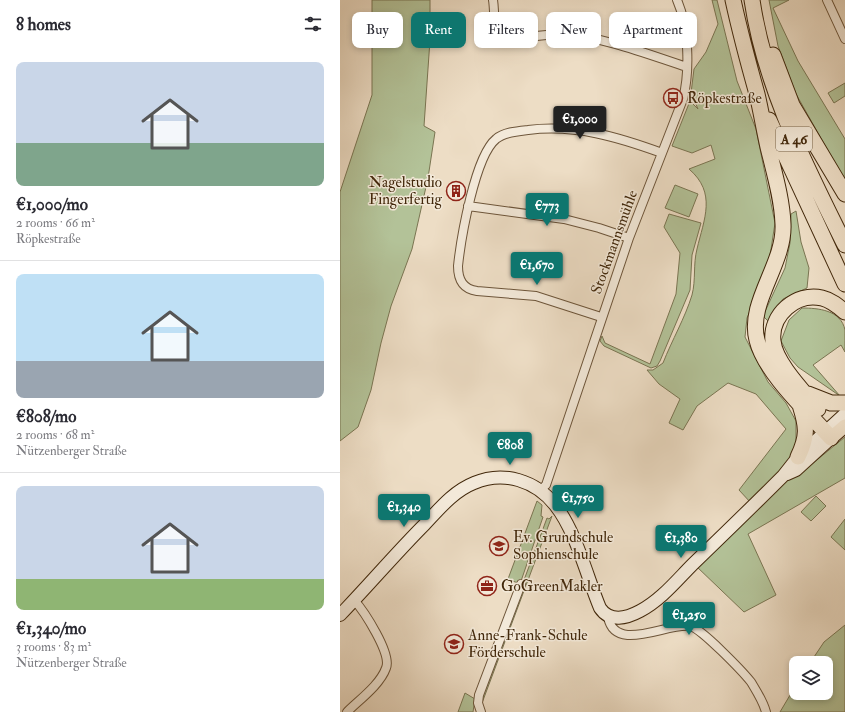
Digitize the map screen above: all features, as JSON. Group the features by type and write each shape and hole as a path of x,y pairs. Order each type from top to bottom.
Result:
{"highway":[{"name":"A 46","path":"733,0 740,37 757,94 845,284"},
{"name":"A 46","path":"752,0 771,79 781,108 845,245"},
{"path":"758,0 770,48 792,105 845,194"},
{"path":"757,94 776,180 783,224 778,258 758,309 756,335 761,351 770,368 834,431"},
{"path":"798,456 804,443 806,433 801,397 777,356 773,342 775,323 787,306 803,298 822,298 835,304 845,312"},
{"path":"801,397 816,398 831,403 845,403"}],"street":[{"path":"493,0 495,25 499,33 505,37 515,38 554,33 575,35 627,47 687,67"},
{"name":"Stockmannsmühle","path":"540,490 546,485 601,317 629,238 683,99 687,84 687,67 683,23 677,0"},
{"path":"827,0 845,39"},
{"path":"601,317 536,296 469,290 464,286 458,275 458,266 468,206 484,159 496,138 517,131 552,128 571,129 610,135 662,153"},
{"path":"468,206 564,219 629,238"},
{"path":"783,476 796,470 834,431 845,414"},
{"path":"608,617 616,618 629,616 651,603 783,476 798,456 834,431"},
{"path":"340,615 406,543 448,500 460,491 474,482 502,478 522,480 540,490 556,505 564,517 600,608 608,617 610,624 614,629 626,635 649,633 685,626 699,629 746,676 758,694 766,712"},
{"path":"481,712 478,703 479,695 521,584"},
{"path":"347,712 381,677 388,665 387,658 370,622 354,600"}],"green space":[{"path":"372,0 430,0 430,12 411,12 411,48 429,48 424,126 435,132 428,178 412,249 391,306 371,390 358,427 340,441 340,192 372,95 372,48 403,48 403,12 372,12"},
{"path":"712,0 717,0 737,81 756,129 775,223 768,269 747,318 745,337 768,382 786,403 796,421 796,443 813,463 845,437 845,478 748,534 776,595 744,612 696,566 751,503 739,490 786,429 756,394 728,383 697,406 683,430 669,423 680,399 659,384 647,370 653,370 663,363 692,295 696,255 705,217 706,197 698,178 689,169 715,159 711,145 692,153 672,146 690,101 698,109 691,93 694,69 706,52 718,24"},
{"path":"769,0 789,0 773,8 798,61 845,139 845,181 796,94 778,46"},
{"path":"845,83 845,96 834,103 828,93"},
{"path":"675,185 698,194 689,217 665,208"},
{"path":"796,211 801,242 809,268 807,288 783,299 768,321 763,316 785,268 790,243 791,214"},
{"path":"669,214 701,223 692,255 690,290 660,361 657,366 651,368 604,346 600,341 602,336 605,343 650,364 676,294 680,253 664,227"},
{"path":"802,308 822,310 834,314 843,323 845,330 845,352 841,345 813,365 840,396 798,367 790,358 781,341 789,320"},
{"path":"816,496 826,506 811,521 801,512"},
{"path":"537,501 542,505 541,516 543,517 520,584 508,579"},
{"path":"552,516 482,704 481,696 547,518 549,519"},
{"path":"845,519 845,550 831,537"},
{"path":"845,625 845,712 780,712 789,697 789,700 833,700 833,656 815,656 824,642"},
{"path":"465,693 475,699 473,712 458,712"}],"place":[{"name":"Röpkestraße","path":"673,98"},
{"name":"Nagelstudio Fingerfertig","path":"456,191"},
{"name":"Ev. Grundschule Sophienschule","path":"499,546"},
{"name":"GoGreenMakler","path":"487,586"},
{"name":"Anne-Frank-Schule Förderschule","path":"454,644"}]}
